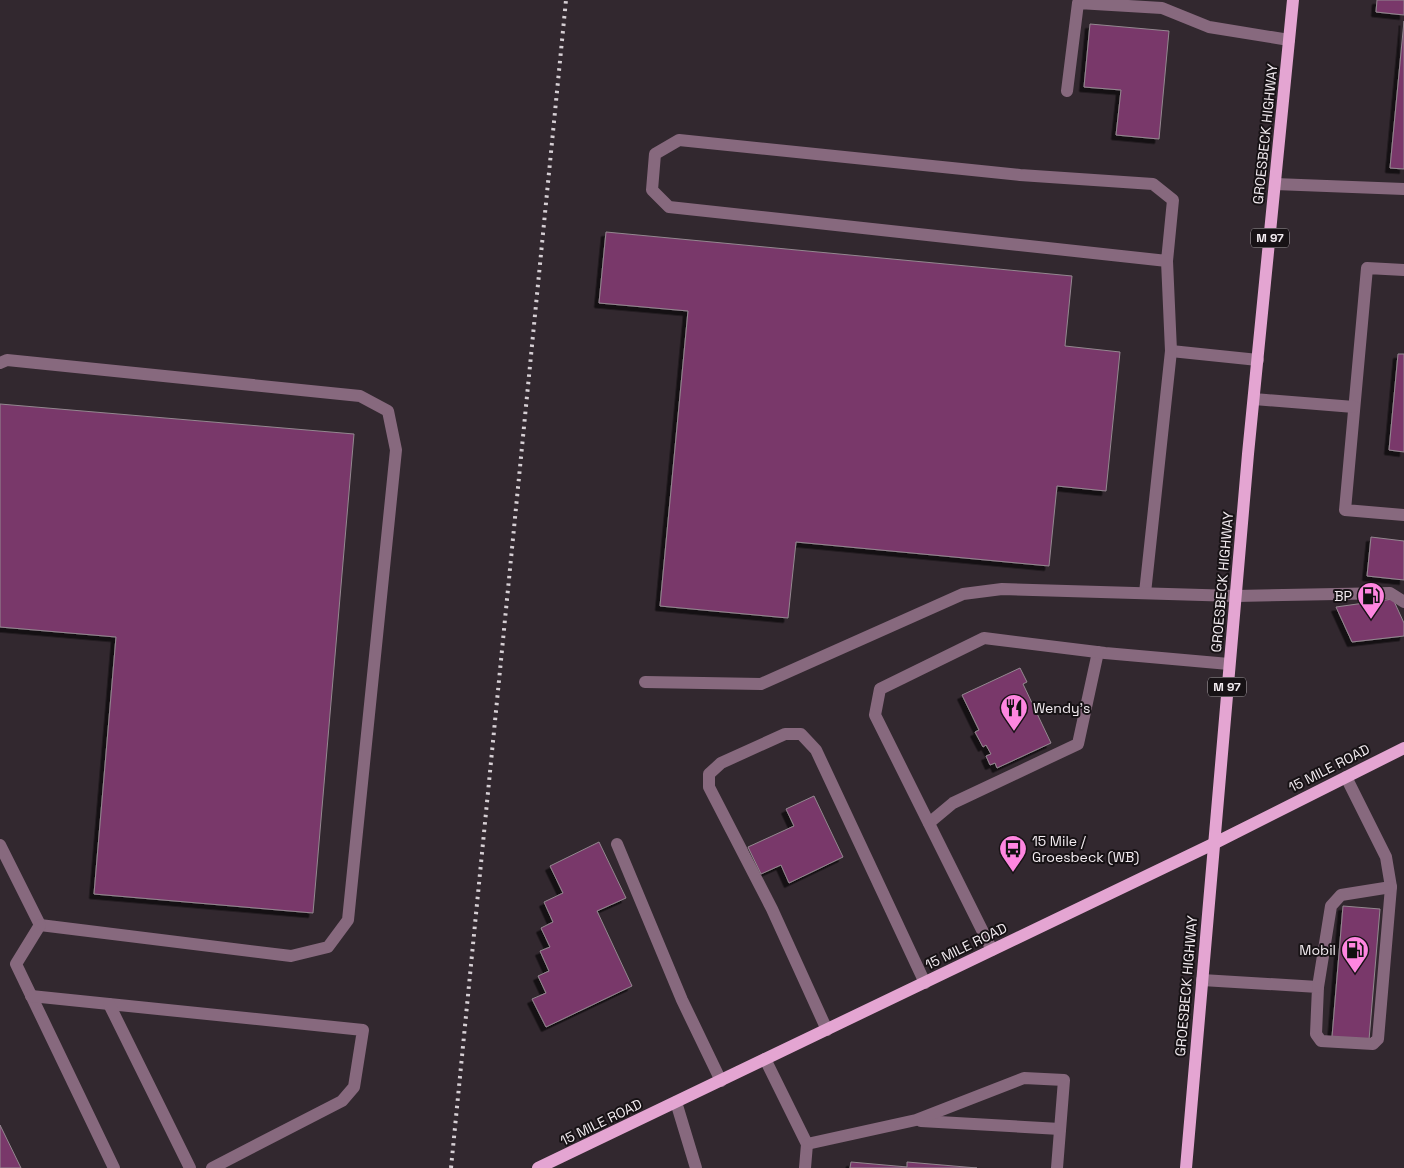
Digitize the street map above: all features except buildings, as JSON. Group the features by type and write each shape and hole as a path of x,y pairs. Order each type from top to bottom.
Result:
{"main road":[{"name":"GROESBECK HIGHWAY","path":"1186,1168 1213,844 1293,0"},
{"name":"15 MILE ROAD","path":"538,1168 1213,844 1404,748"}],"lane":[{"path":"1067,91 1078,3 1162,8 1209,27 1289,40"},
{"path":"1146,593 1171,351 1167,261 1173,200 1153,184 1020,176 680,140 655,154 652,190 669,207 1167,261"},
{"path":"1275,184 1404,189"},
{"path":"1404,270 1367,268 1344,510 1404,515"},
{"path":"1171,351 1258,360"},
{"path":"0,363 7,360 360,396 388,411 396,450 348,920 328,947 291,956 40,925"},
{"path":"1254,399 1354,408"},
{"path":"644,682 761,684 963,594 1002,589 1236,596 1390,593 1404,602"},
{"path":"992,950 875,715 880,689 984,638 1098,652 1230,664"},
{"path":"929,823 953,803 1078,744 1098,652"},
{"path":"827,1030 772,909 709,787 709,774 721,763 785,734 801,734 816,750 925,983"},
{"path":"1346,777 1386,857 1391,887 1378,1039 1373,1044 1321,1041 1316,1034 1318,987 1331,906 1341,895 1391,887"},
{"path":"618,844 682,1000 721,1081"},
{"path":"0,845 40,925"},
{"path":"40,925 16,964 114,1168"},
{"path":"1202,980 1318,987"},
{"path":"31,996 363,1030 354,1087 342,1101 212,1168"},
{"path":"109,1004 190,1168"},
{"path":"765,1059 807,1144 805,1168"},
{"path":"807,1144 916,1120 1024,1078 1064,1080 1057,1168"},
{"path":"676,1102 696,1168"},
{"path":"916,1120 1060,1129"}],"railway":[{"path":"451,1168 566,0"}],"place":[{"name":"BP","path":"1371,620"},
{"name":"Wendy's","path":"1014,732"},
{"name":"15 Mile / Groesbeck (WB)","path":"1013,873"},
{"name":"Mobil","path":"1355,974"}]}
